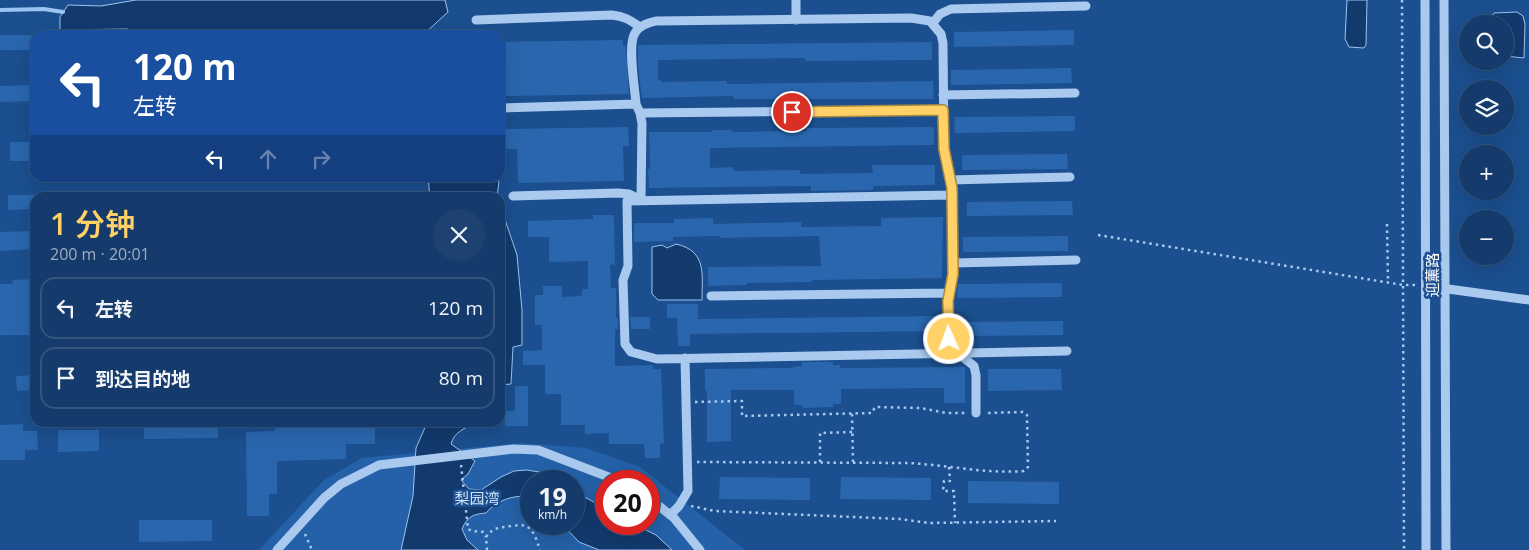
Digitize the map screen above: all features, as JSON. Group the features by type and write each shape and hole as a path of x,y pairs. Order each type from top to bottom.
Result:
{"street":[{"path":"796,0 796,20"},
{"name":"迎薰路","path":"1425,0 1426,550"},
{"name":"迎薰路","path":"1444,0 1446,550"},
{"path":"933,24 940,14 951,9 1086,6"},
{"path":"476,20 622,16 630,19 640,27"},
{"path":"641,200 642,123 638,109 631,45 632,38 640,27 656,21 921,19 930,21 941,34 944,149 952,194 953,263 948,301 949,339 951,348 956,354 974,366 976,375 976,413"},
{"path":"943,95 1075,93"},
{"path":"505,108 943,110"},
{"path":"950,180 1070,177"},
{"path":"513,196 618,193 629,194 641,200"},
{"path":"952,194 627,201 628,266 623,280 625,344 631,352 657,359 1067,351"},
{"path":"953,263 1076,260"},
{"path":"1426,286 1446,287 1529,300"},
{"path":"711,296 950,292"},
{"path":"670,515 679,506 688,490 685,358"},
{"path":"277,550 324,498 340,484 379,465 513,449 538,450 595,472"},
{"path":"660,507 670,515 700,550"}],"path":[{"path":"1402,0 1404,550"},
{"path":"1387,224 1388,282"},
{"path":"1098,235 1403,285 1426,286"},
{"path":"686,402 742,401 742,416 872,413 875,407 921,408 946,414 1023,412 1027,415 1028,420 1028,467 1024,471 1018,472 960,469 908,462 688,462"},
{"path":"852,414 853,462"},
{"path":"820,462 820,432 853,432"},
{"path":"459,456 464,481 468,529 483,532 486,537 487,550"},
{"path":"949,467 950,480 944,481 943,491 954,491 955,523"},
{"path":"679,506 715,511 900,519 929,523 1056,521"},
{"path":"300,524 312,550"},
{"path":"486,537 493,530 524,525 535,537 540,550"}],"green space":[{"name":"梨园湾","path":"521,443 586,448 644,470 595,470 595,535 660,535 660,483 745,550 259,550 324,480 362,458"}],"shaded area":[{"path":"136,0 445,0 448,12 428,30 60,30 60,17 68,5 101,6"},
{"path":"1347,0 1367,0 1366,45 1364,48 1349,47 1345,39"},
{"path":"1517,12 1523,16 1525,24 1524,58 1514,57 1514,15 1493,15 1494,13"},
{"path":"428,182 499,182 498,192 429,192"},
{"path":"505,220 517,255 522,310 522,345 513,347 511,384 505,385"},
{"path":"676,244 686,247 698,258 702,273 702,300 658,300 652,294 652,247 662,245 667,248"},
{"path":"425,427 468,427 457,433 451,444 475,461 468,474 461,480 469,489 481,490 501,477 520,471 520,496 501,501 486,513 474,515 468,519 462,529 467,540 478,550 401,550 413,496 416,448"},
{"path":"585,497 595,503 595,535 656,535 672,550 599,550 579,542 572,535 585,535"}],"building":[{"path":"1074,30 1074,45 954,47 954,32"},
{"path":"0,35 30,35 30,50 0,50"},
{"path":"623,40 623,46 626,46 629,94 505,96 505,42"},
{"path":"932,42 932,60 805,61 805,58 658,60 658,80 661,80 661,82 727,81 727,84 933,81 934,99 734,99 734,96 642,98 638,67 638,45"},
{"path":"1071,68 1072,83 951,85 951,70"},
{"path":"30,85 30,101 0,102 0,86"},
{"path":"1075,116 1075,131 955,133 954,117"},
{"path":"628,127 629,146 623,146 624,181 518,183 517,149 505,149 505,129"},
{"path":"934,127 934,145 710,148 710,168 733,167 734,171 800,170 800,174 873,173 872,165 935,165 935,185 873,186 873,190 811,191 811,186 649,188 649,132 712,132 712,130 732,130 732,132 807,131 807,128"},
{"path":"10,142 30,142 30,161 10,161"},
{"path":"1067,154 1068,169 962,170 962,155"},
{"path":"8,195 30,195 30,209 8,210"},
{"path":"1072,201 1073,215 967,216 967,202"},
{"path":"593,215 614,215 615,265 610,264 611,288 616,288 616,318 618,318 618,329 615,329 615,366 653,365 653,369 661,369 664,443 660,444 660,458 645,458 644,444 609,444 609,433 585,434 585,425 561,425 561,394 545,394 545,365 523,365 523,351 542,350 542,325 535,325 535,295 543,295 543,286 562,286 562,297 582,296 582,289 588,289 588,261 549,262 549,237 528,237 528,221 593,219"},
{"path":"943,217 942,278 812,280 812,282 708,286 708,267 821,266 819,236 673,237 673,241 634,242 634,223 674,223 674,219 713,218 713,224 801,222 801,227 881,226 881,218"},
{"path":"30,231 30,249 0,251 0,232"},
{"path":"1068,236 1068,251 963,252 963,237"},
{"path":"30,279 30,335 0,335 0,284 13,284 12,280"},
{"path":"1062,283 1062,297 957,298 958,284"},
{"path":"667,304 698,304 698,319 939,316 940,331 690,334 690,346 678,346 677,318 667,318"},
{"path":"630,317 650,317 650,329 631,329"},
{"path":"1063,321 1063,335 957,336 957,322"},
{"path":"802,362 833,362 833,365 840,365 840,368 965,367 965,403 944,403 944,388 841,389 841,404 833,404 833,407 802,408 802,405 794,405 794,390 731,390 731,441 707,442 705,369 793,368 802,366"},
{"path":"988,369 1061,369 1062,390 988,391"},
{"path":"30,375 30,390 17,391 16,376"},
{"path":"515,386 528,386 528,426 505,426 505,411 515,411"},
{"path":"23,424 23,431 37,431 38,450 25,450 25,460 0,460 0,425"},
{"path":"144,427 218,427 218,438 144,439"},
{"path":"275,427 375,427 375,444 346,444 346,459 277,461 277,494 269,494 269,516 247,516 246,432 275,431"},
{"path":"58,430 99,430 99,451 58,452"},
{"path":"720,477 810,478 810,500 719,499"},
{"path":"841,477 931,478 931,500 840,499"},
{"path":"968,481 1059,482 1059,504 968,503"},
{"path":"139,520 212,520 212,541 139,542"}],"waterway":[{"path":"0,10 44,9 63,12"}],"route":[{"path":"792,112 943,110 945,161 952,188 953,274 948,301 949,339"}]}
